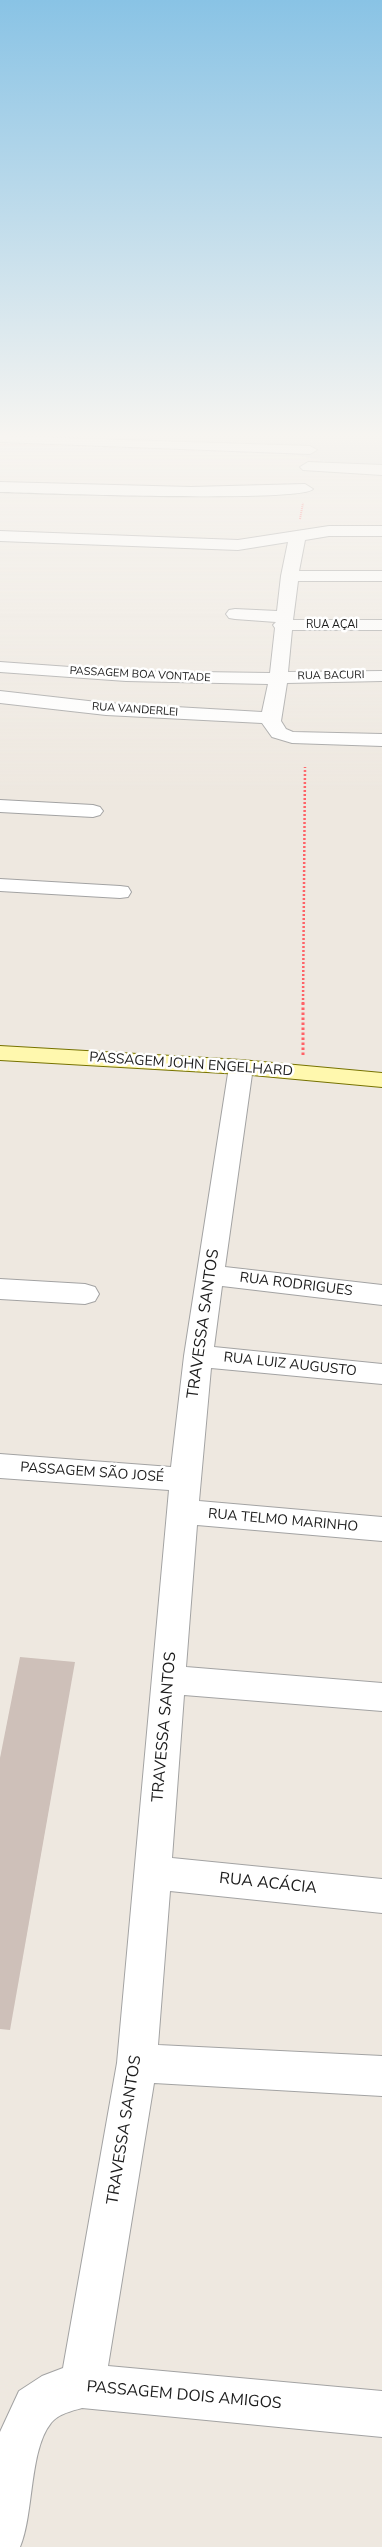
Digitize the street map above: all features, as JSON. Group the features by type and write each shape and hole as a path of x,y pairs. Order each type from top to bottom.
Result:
{"main road":[{"name":"PASSAGEM JOHN ENGELHARD","path":"0,1053 241,1067 382,1080"}],"street":[{"path":"294,555 283,621 279,677 271,718 272,726 281,735 297,738 382,740"},
{"path":"289,576 382,576"},
{"name":"RUA AÇAI","path":"235,614 283,621 382,625"},
{"name":"PASSAGEM BOA VONTADE","path":"0,667 126,676 233,679 279,677"},
{"name":"RUA BACURI","path":"279,677 382,676"},
{"name":"RUA VANDERLEI","path":"0,697 106,709 271,718"},
{"path":"0,806 93,810"},
{"path":"0,885 120,892"},
{"name":"TRAVESSA SANTOS","path":"82,2386 137,2063 184,1496 198,1356 241,1067"},
{"name":"RUA RODRIGUES","path":"211,1275 382,1295"},
{"path":"0,1289 85,1294"},
{"name":"RUA LUIZ AUGUSTO","path":"198,1356 382,1374"},
{"name":"PASSAGEM SÃO JOSÉ","path":"0,1466 184,1496"},
{"name":"RUA TELMO MARINHO","path":"184,1496 382,1529"},
{"path":"169,1680 382,1696"},
{"name":"RUA ACÁCIA","path":"154,1873 382,1896"},
{"path":"137,2063 382,2076"},
{"name":"PASSAGEM DOIS AMIGOS","path":"0,2539 16,2448 35,2407 58,2392 82,2386 382,2414"}],"path":[{"path":"303,1073 305,767"}],"building":[{"path":"20,1657 75,1662 10,2030 0,2029 0,1758"}]}
